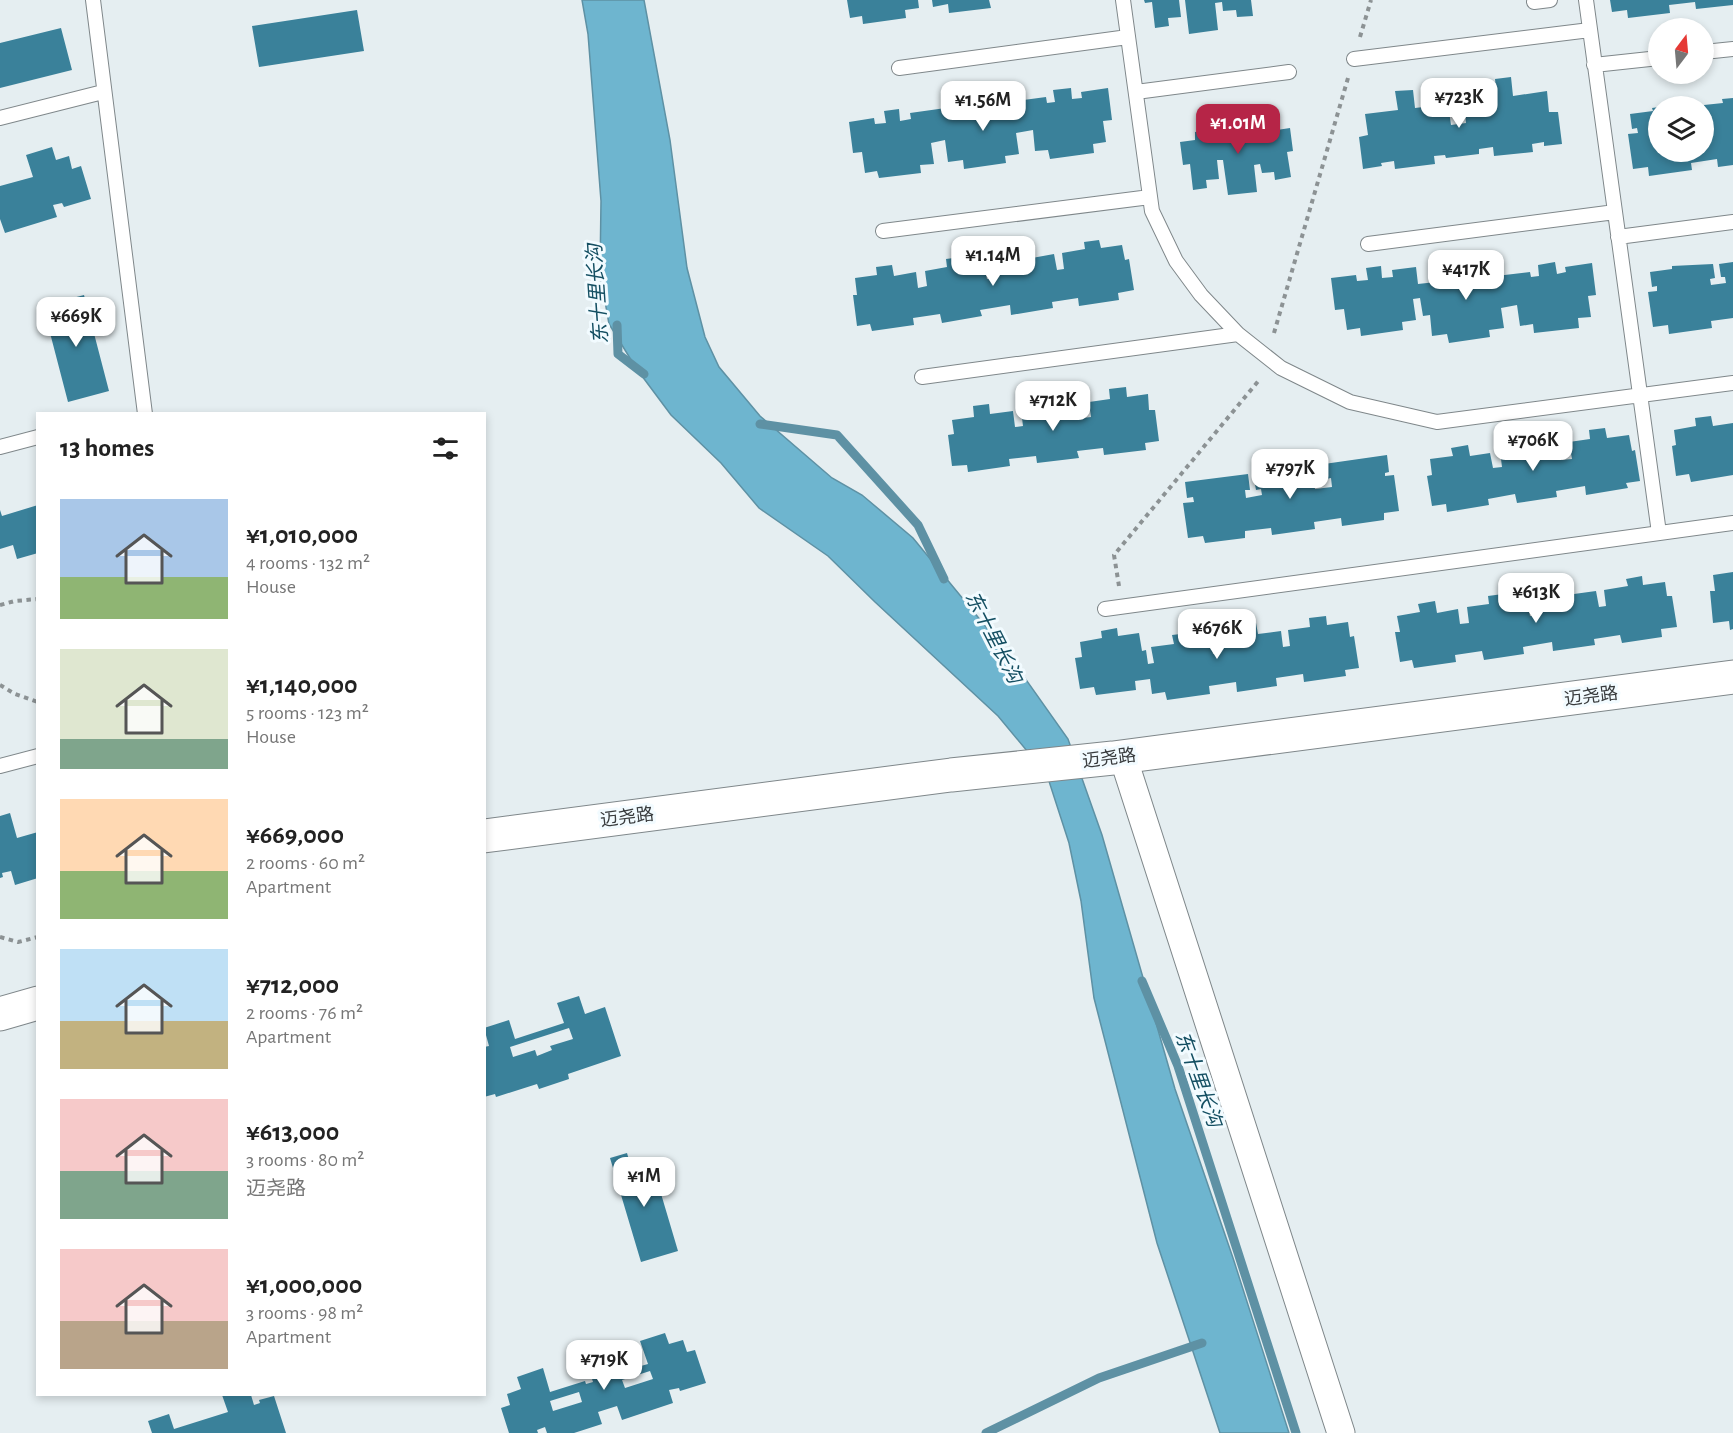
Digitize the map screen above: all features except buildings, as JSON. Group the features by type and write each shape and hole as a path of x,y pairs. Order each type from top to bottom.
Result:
{"street":[{"name":"迈尧路","path":"486,836 951,775 1118,758 1733,677"},
{"path":"1118,758 1341,1433"},
{"path":"0,1014 36,1004"}],"lane":[{"path":"93,0 140,412"},
{"path":"1123,0 1152,211 1176,261 1201,295 1238,334 1271,360 1350,402 1437,422 1733,383"},
{"path":"1534,2 1550,0"},
{"path":"1586,0 1659,533"},
{"path":"1354,59 1590,30"},
{"path":"899,68 1128,37"},
{"path":"1714,51 1733,49"},
{"path":"1594,65 1648,59"},
{"path":"1136,92 1289,72"},
{"path":"0,118 103,92"},
{"path":"883,231 1150,197"},
{"path":"1368,243 1615,212"},
{"path":"1618,237 1733,222"},
{"path":"922,376 1238,334"},
{"path":"0,447 36,438"},
{"path":"1106,609 1733,523"},
{"path":"0,766 36,757"}],"path":[{"path":"1122,607 1114,555 1271,360 1371,0"},
{"path":"0,605 36,599"},
{"path":"0,685 15,694 36,701"},
{"path":"0,937 18,942 36,938"}],"water":[{"path":"582,0 644,0 670,140 687,268 705,337 719,367 760,416 832,478 862,495 913,538 1005,650 1068,739 1102,835 1175,1089 1233,1258 1289,1433 1220,1433 1157,1243 1094,998 1081,901 1069,843 1047,775 998,716 828,556 759,508 721,463 671,415 636,368 609,324 600,273 601,201 588,34"}],"waterway":[{"name":"东十里长沟","path":"617,325 618,354 644,374"},
{"name":"东十里长沟","path":"760,424 837,435 918,525 944,579"},
{"name":"东十里长沟","path":"1142,981 1178,1066 1296,1433"},
{"path":"986,1433 1099,1378 1202,1343"}]}
